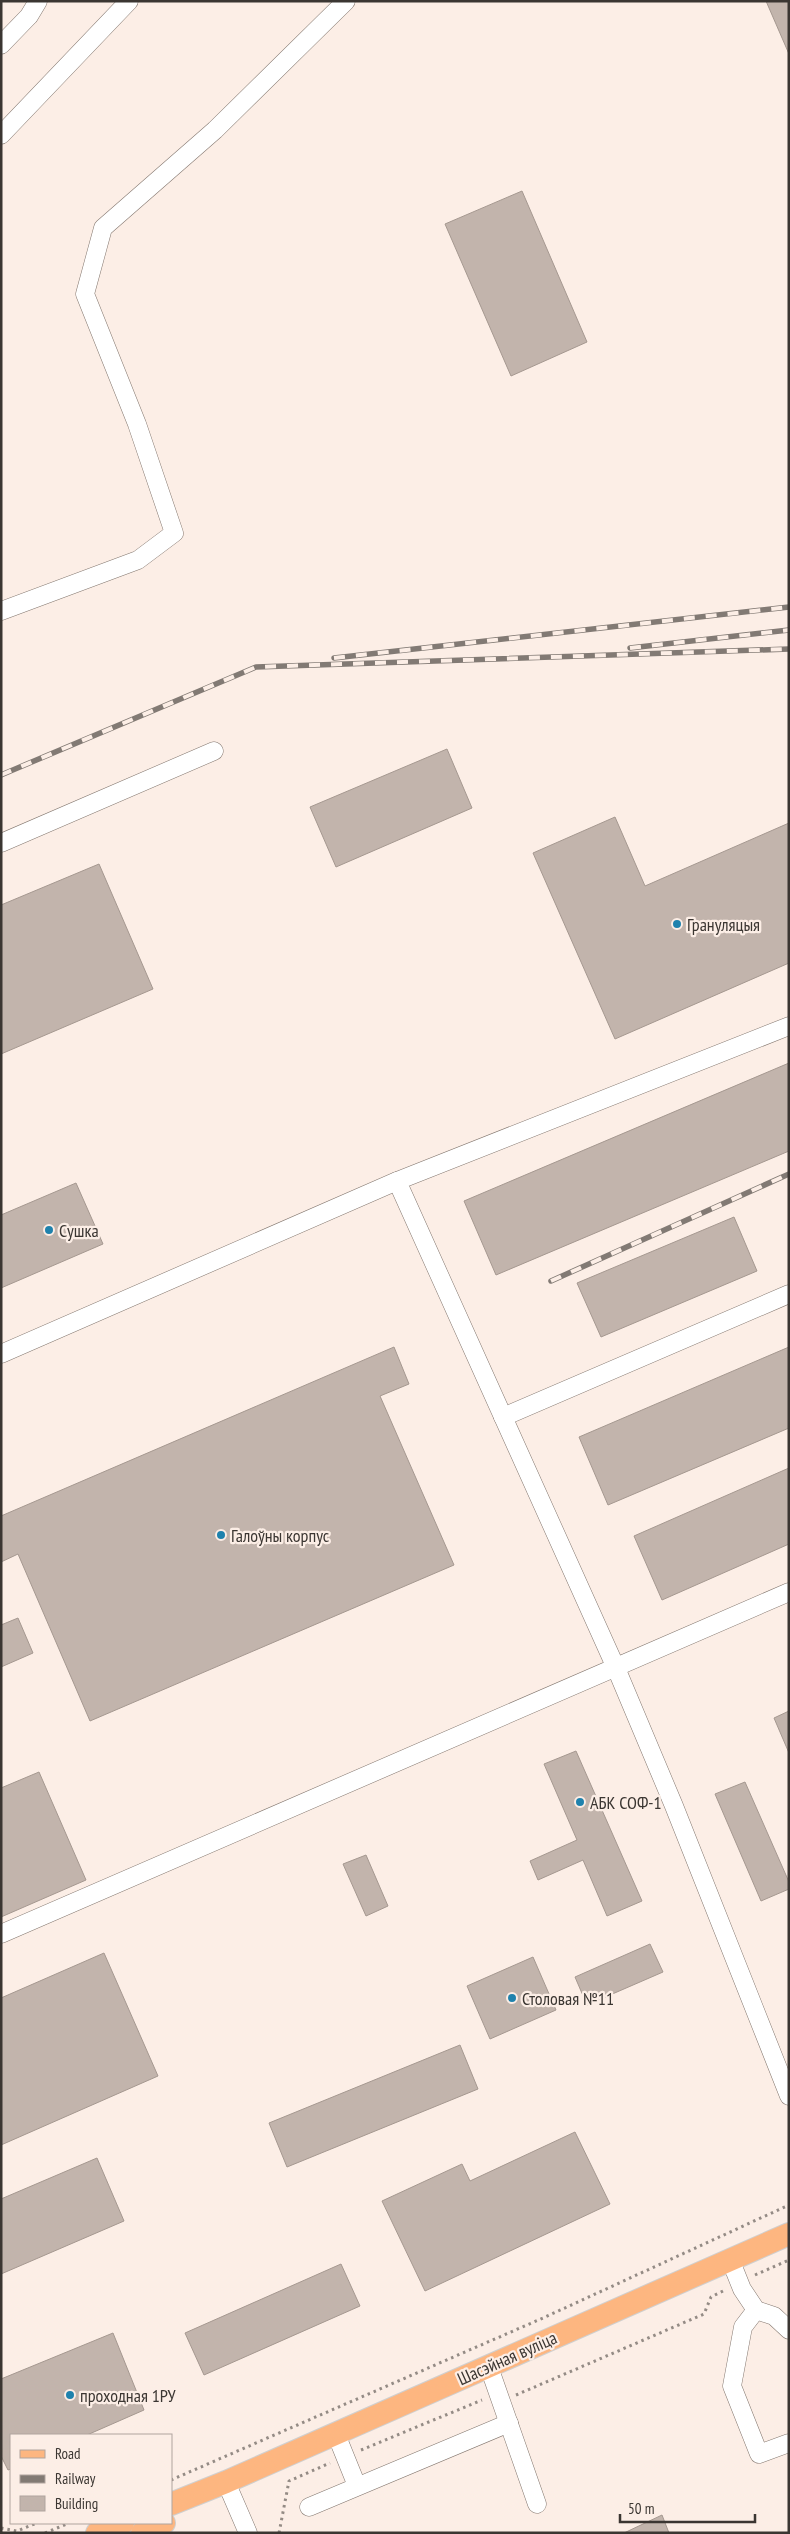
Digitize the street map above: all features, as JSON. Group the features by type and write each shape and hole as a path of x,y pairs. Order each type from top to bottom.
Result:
{"main road":[{"name":"Шасэйная вуліца","path":"226,2482 789,2234"},
{"path":"172,2504 226,2482"},
{"path":"172,2518 226,2482"},
{"path":"97,2533 120,2524"},
{"path":"142,2533 162,2524"}],"lane":[{"path":"1,45 29,16 38,1"},
{"path":"1,135 130,1"},
{"path":"1,612 138,560 174,533 137,424 85,294 103,228 215,130 346,1"},
{"path":"1,843 214,751"},
{"path":"1,1354 397,1182 789,1026"},
{"path":"397,1182 616,1668 674,1806 789,2096"},
{"path":"503,1417 789,1294"},
{"path":"1,1934 789,1592"},
{"path":"730,2259 740,2282 756,2310 774,2316 789,2330"},
{"path":"756,2310 743,2327 732,2386 759,2454 789,2443"},
{"path":"489,2366 537,2504"},
{"path":"309,2507 509,2423"},
{"path":"336,2434 358,2486"},
{"path":"226,2482 248,2533"}],"path":[{"path":"172,2480 543,2318 789,2205"},
{"path":"279,2533 289,2481 478,2401 500,2396 517,2395 704,2314 711,2297 789,2260"},
{"path":"1,2528 17,2532 35,2524"},
{"path":"45,2533 68,2524"}],"building":[{"path":"766,1 789,1 789,54"},
{"path":"522,191 587,342 511,376 445,224"},
{"path":"447,749 472,808 336,867 310,807"},
{"name":"Грануляцыя","path":"615,817 645,886 789,823 789,963 615,1039 533,853"},
{"path":"99,864 153,989 1,1054 1,905"},
{"path":"789,1063 789,1151 496,1275 464,1201"},
{"name":"Сушка","path":"76,1183 103,1244 1,1288 1,1215"},
{"path":"734,1217 757,1271 601,1337 577,1283"},
{"name":"Галоўны корпус","path":"394,1347 409,1384 380,1396 454,1565 90,1721 18,1554 1,1562 1,1516"},
{"path":"789,1347 789,1428 608,1505 579,1437"},
{"path":"789,1468 789,1544 662,1600 634,1536"},
{"path":"18,1618 33,1653 1,1667 1,1625"},
{"path":"789,1711 789,1753 774,1718"},
{"name":"АБК СОФ-1","path":"576,1751 642,1901 607,1916 583,1860 538,1880 530,1861 577,1840 544,1764"},
{"path":"39,1772 86,1880 1,1917 1,1788"},
{"path":"745,1782 789,1882 789,1889 761,1901 715,1794"},
{"path":"366,1855 388,1906 366,1916 343,1864"},
{"path":"650,1944 663,1972 587,2005 575,1977"},
{"path":"104,1953 158,2076 1,2145 1,1998"},
{"name":"Столовая №11","path":"533,1957 556,2010 490,2039 467,1986"},
{"path":"460,2045 478,2089 287,2167 269,2123"},
{"path":"575,2132 610,2204 425,2291 382,2201 462,2164 470,2181"},
{"path":"97,2158 124,2221 1,2274 1,2199"},
{"path":"341,2264 360,2306 204,2375 185,2333"},
{"name":"проходная 1РУ","path":"113,2333 144,2410 89,2434 10,2434 10,2469 8,2470 1,2456 1,2379"},
{"path":"662,2515 669,2533 624,2533"}],"railway":[{"path":"334,658 789,607"},
{"path":"630,648 789,630"},
{"path":"1,775 256,667 789,649"},
{"path":"551,1281 789,1174"}],"place":[{"name":"Грануляцыя","path":"677,924"},
{"name":"Сушка","path":"49,1230"},
{"name":"Галоўны корпус","path":"221,1535"},
{"name":"АБК СОФ-1","path":"580,1802"},
{"name":"Столовая №11","path":"512,1998"},
{"name":"проходная 1РУ","path":"70,2395"}]}
